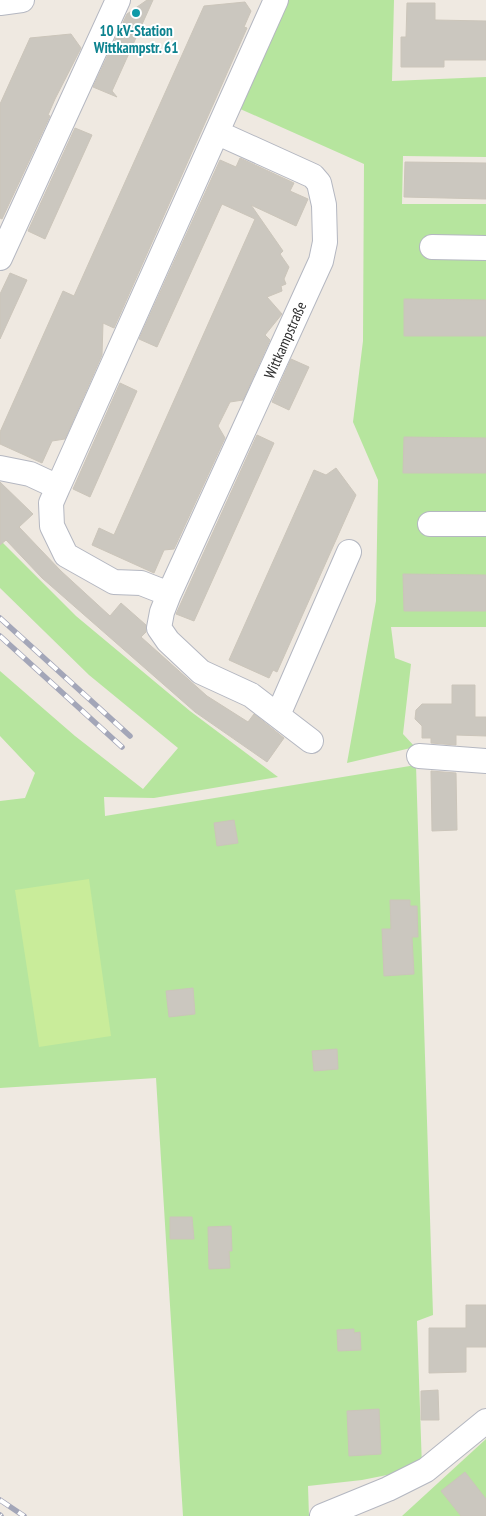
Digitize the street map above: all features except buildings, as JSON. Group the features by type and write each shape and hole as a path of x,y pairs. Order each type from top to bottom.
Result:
{"street":[{"path":"0,3 22,0"},
{"path":"0,258 118,0"},
{"path":"170,594 141,583 114,582 66,555 52,526 51,503 276,0"},
{"name":"Wittkampstraße","path":"218,133 313,176 322,193 325,242 321,261 162,612 160,628 168,641 201,672 251,695 311,741"},
{"path":"432,248 486,248"},
{"path":"0,468 30,474 58,487"},
{"path":"430,524 486,524"},
{"path":"278,715 349,552"},
{"path":"419,756 486,761"},
{"path":"322,1516 388,1489 426,1470 486,1421"}],"green space":[{"path":"288,0 394,0 392,81 486,77 486,157 403,156 402,204 486,204 486,627 391,627 395,658 411,664 403,734 415,747 347,763 376,601 378,480 353,422 363,341 364,164 238,108"},
{"path":"0,540 76,616 190,711 278,777 154,798 104,797 105,816 416,765 433,1315 417,1321 422,1468 362,1480 308,1486 309,1516 183,1516 156,1078 0,1088 0,801 25,798 35,773 0,736 0,671 75,736 143,789 178,748 89,675 0,588"},
{"path":"89,879 111,1036 39,1047 15,890"},
{"path":"486,1439 486,1516 402,1516"}],"railway":[{"path":"0,618 130,736"},
{"path":"0,636 122,747"},
{"path":"0,1500 24,1516"}],"place":[{"name":"10 kV-Station Wittkampstr. 61","path":"136,13"}]}
